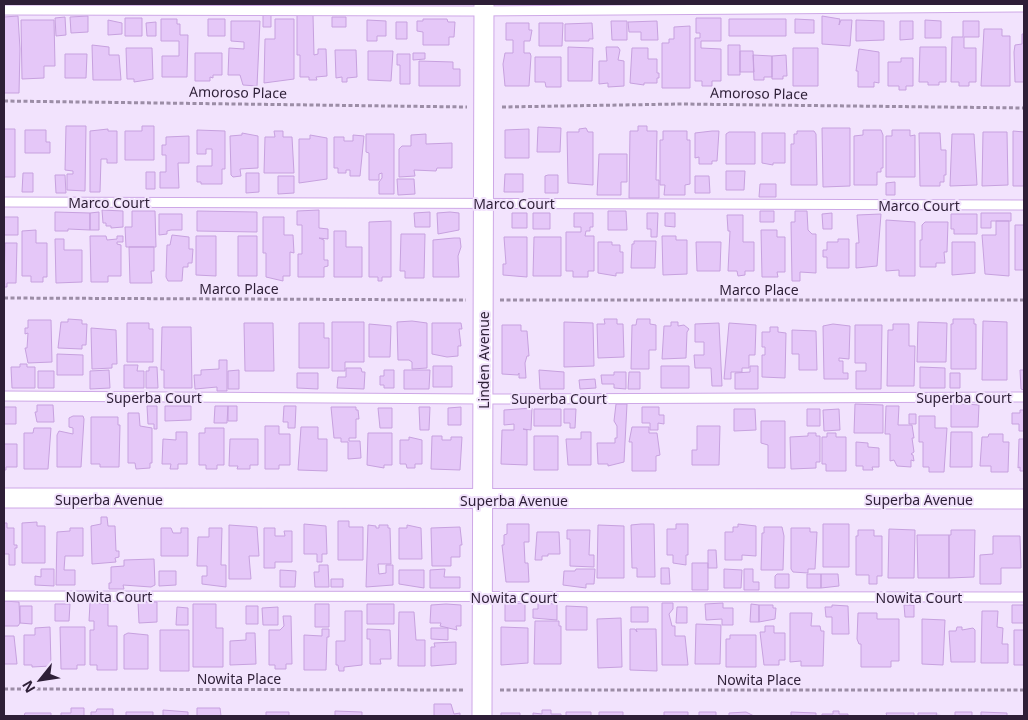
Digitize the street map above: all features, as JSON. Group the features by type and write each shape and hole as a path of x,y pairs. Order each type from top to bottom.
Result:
{"street":[{"name":"Linden Avenue","path":"482,716 484,7"},
{"name":"Superba Avenue","path":"4,498 482,500 1024,499"}],"lane":[{"path":"4,10 484,7 1024,7"},
{"name":"Marco Court","path":"4,202 1024,205"},
{"name":"Superba Court","path":"4,396 483,399 1024,397"},
{"name":"Nowita Court","path":"4,596 482,598 1024,597"}],"path":[{"name":"Amoroso Place","path":"4,101 473,107"},
{"name":"Amoroso Place","path":"496,107 680,104 1024,108"},
{"name":"Marco Place","path":"4,298 470,300"},
{"name":"Marco Place","path":"494,300 1024,300"},
{"name":"Nowita Place","path":"4,689 470,690"},
{"name":"Nowita Place","path":"494,690 1024,690"}],"building":[{"path":"263,14 271,14 271,27 263,27"},
{"path":"297,15 313,15 314,55 318,54 318,49 326,49 327,76 316,77 317,80 309,80 309,77 300,77 300,55 297,55"},
{"path":"18,16 20,49 19,93 4,93 4,17"},
{"path":"88,16 88,32 71,33 70,17"},
{"path":"822,16 840,19 839,25 841,20 852,20 850,46 822,44"},
{"path":"65,17 66,35 56,36 55,18"},
{"path":"332,17 346,17 346,27 332,27"},
{"path":"125,18 142,18 142,36 125,36"},
{"path":"696,18 721,18 721,41 701,41 701,48 721,49 721,81 712,81 712,86 702,86 702,81 695,81 695,38 700,38 700,33 696,33"},
{"path":"161,19 177,19 177,24 180,24 180,35 188,35 187,77 162,77 162,56 179,56 179,41 161,41"},
{"path":"208,19 225,19 225,36 208,36"},
{"path":"275,19 294,19 294,79 264,83 265,39 275,39"},
{"path":"423,19 447,19 448,22 455,22 454,37 449,37 449,45 423,45 423,32 417,31 417,21 423,21"},
{"path":"729,19 786,19 786,36 729,36"},
{"path":"795,19 814,20 814,33 795,33"},
{"path":"21,20 54,20 55,66 44,66 44,78 22,79"},
{"path":"108,20 122,23 122,34 108,35"},
{"path":"367,20 386,21 386,36 377,36 377,41 367,41"},
{"path":"856,20 884,21 884,40 856,41"},
{"path":"925,20 941,21 941,38 925,38"},
{"path":"231,21 260,21 257,86 243,85 240,75 228,75 229,48 244,49 244,42 231,41"},
{"path":"611,21 627,21 627,40 612,40"},
{"path":"657,21 658,40 641,40 641,32 629,32 628,22"},
{"path":"900,21 913,21 913,39 900,40"},
{"path":"963,21 979,21 979,37 964,37 964,48 976,48 976,82 969,82 969,86 959,86 959,82 951,82 952,37 963,37"},
{"path":"156,22 156,36 147,36 146,23"},
{"path":"396,22 407,22 407,39 396,39"},
{"path":"506,23 529,23 529,30 532,30 530,41 524,41 524,53 530,53 531,56 529,86 505,86 503,64 505,53 513,53 513,40 506,40"},
{"path":"539,23 563,23 562,46 539,46"},
{"path":"592,23 593,39 589,39 589,41 565,41 565,24"},
{"path":"690,26 690,88 662,88 662,43 669,43 669,39 674,39 674,27"},
{"path":"984,29 1002,29 1002,36 1010,36 1010,86 981,86"},
{"path":"1022,34 1024,34 1024,82 1015,82 1015,45 1022,44"},
{"path":"92,45 109,47 109,55 119,55 121,80 93,80"},
{"path":"728,45 740,45 740,75 728,75"},
{"path":"568,47 593,48 592,81 568,81"},
{"path":"606,47 618,47 620,50 618,60 624,61 624,86 608,87 608,83 599,84 599,61 607,61"},
{"path":"920,47 946,47 946,82 939,82 939,85 928,85 928,82 919,82"},
{"path":"126,48 152,48 153,79 134,82 134,79 127,79"},
{"path":"632,48 648,48 648,59 657,59 659,78 657,78 657,83 644,83 644,85 630,83"},
{"path":"793,48 818,48 818,86 793,86"},
{"path":"859,49 879,52 879,83 874,82 874,87 858,87 858,71 856,71"},
{"path":"335,50 356,50 357,77 347,78 347,82 342,82 342,77 336,78"},
{"path":"368,51 393,51 391,81 368,80"},
{"path":"740,51 753,51 754,72 740,72"},
{"path":"195,53 222,53 222,75 213,75 213,78 210,77 210,81 195,81"},
{"path":"413,53 425,53 425,59 413,60"},
{"path":"65,54 87,54 86,78 65,78"},
{"path":"397,54 410,54 410,84 400,84 400,65 397,65"},
{"path":"753,55 772,56 772,77 764,77 764,80 754,80"},
{"path":"786,55 787,76 783,76 783,79 772,79 772,56"},
{"path":"535,57 561,57 561,87 546,87 545,82 535,82"},
{"path":"901,58 913,58 913,86 906,86 906,90 899,90 899,86 888,86 888,62 901,62"},
{"path":"419,61 453,62 453,69 460,69 460,86 419,86"},
{"path":"66,126 86,126 85,191 67,190 67,174 73,174 73,171 65,170"},
{"path":"142,126 154,126 154,160 125,160 125,131 142,131"},
{"path":"638,126 647,126 647,131 657,131 656,180 659,180 659,198 629,198 630,131 638,131"},
{"path":"538,127 561,128 560,152 537,152"},
{"path":"586,128 588,132 593,132 593,185 568,183 567,132 579,132 579,129"},
{"path":"822,128 850,128 850,186 823,187"},
{"path":"4,129 15,129 15,177 4,177"},
{"path":"108,129 108,131 117,131 117,163 107,163 107,159 101,159 100,192 90,192 90,131"},
{"path":"529,129 529,158 505,158 505,130"},
{"path":"25,130 46,130 46,142 50,142 50,153 25,153"},
{"path":"197,130 225,131 225,169 222,169 222,184 201,184 201,182 197,182 197,166 212,166 212,149 206,149 206,154 197,154"},
{"path":"863,130 881,130 883,135 883,168 881,168 881,172 877,172 877,185 854,185 854,136 863,135"},
{"path":"892,130 910,130 910,136 915,135 915,177 886,177 886,136 892,136"},
{"path":"274,131 283,131 283,137 292,137 294,173 264,173 265,137 275,137"},
{"path":"663,131 687,131 687,140 690,140 690,184 685,185 685,195 664,195 665,185 660,185 660,140 663,140"},
{"path":"719,131 717,161 712,161 712,164 699,164 699,157 695,158 695,133"},
{"path":"797,131 814,131 816,134 817,185 791,185 791,144 794,144 794,134 797,134"},
{"path":"1013,131 1024,132 1024,186 1013,186"},
{"path":"729,132 755,132 755,164 726,164 726,134"},
{"path":"983,132 1007,132 1008,185 982,186"},
{"path":"242,133 258,136 258,168 240,169 241,176 233,177 231,175 230,136 242,135"},
{"path":"762,133 785,133 785,163 773,163 773,165 762,163"},
{"path":"919,133 940,133 941,150 946,150 946,175 944,175 944,182 940,182 940,186 920,186"},
{"path":"366,134 394,134 394,194 379,194 379,182 382,178 382,173 379,174 379,180 369,180 369,153 366,152"},
{"path":"426,134 426,144 452,143 452,168 437,168 436,171 414,170 415,176 399,177 399,149 402,146 411,146 411,135"},
{"path":"952,134 974,134 977,185 950,186"},
{"path":"310,135 327,138 327,179 299,183 299,139 310,139"},
{"path":"353,135 364,136 360,176 350,176 350,170 346,170 346,173 338,173 338,168 334,168 334,137 344,137 344,141 353,141"},
{"path":"189,136 189,163 178,163 179,188 160,188 160,172 166,172 166,155 162,155 162,145 166,145 166,137"},
{"path":"599,154 627,154 627,182 621,182 621,195 597,195"},
{"path":"726,171 745,171 744,190 726,190"},
{"path":"146,172 155,172 155,189 146,189"},
{"path":"23,173 33,173 33,192 22,192"},
{"path":"246,173 259,173 259,192 246,193"},
{"path":"505,174 523,174 523,192 504,192"},
{"path":"55,175 65,175 66,193 56,193"},
{"path":"558,175 558,193 545,193 545,176"},
{"path":"278,176 294,176 294,193 278,194"},
{"path":"695,176 709,176 710,193 695,193"},
{"path":"397,179 414,179 415,194 398,195"},
{"path":"895,182 895,195 886,195 886,183"},
{"path":"760,184 776,184 776,197 759,197"},
{"path":"102,210 123,211 123,227 111,228 111,226 106,226 106,223 103,223"},
{"path":"319,210 319,228 328,229 328,239 319,238 324,240 324,260 328,260 328,266 324,267 324,277 298,277 298,254 302,254 302,225 297,225 297,211"},
{"path":"132,211 155,211 156,247 126,247 125,227 132,227"},
{"path":"197,211 257,212 257,232 197,231"},
{"path":"608,211 626,211 627,230 608,230"},
{"path":"760,211 774,211 774,222 760,222"},
{"path":"795,211 807,211 808,230 812,234 816,234 816,273 800,272 800,281 792,281 791,222 795,222"},
{"path":"55,212 90,213 90,230 68,229 68,231 55,231"},
{"path":"99,212 99,230 90,230 90,213"},
{"path":"430,212 430,227 415,227 414,213"},
{"path":"437,213 459,213 459,230 438,234"},
{"path":"512,213 527,213 527,228 512,228"},
{"path":"533,213 550,213 550,229 533,229"},
{"path":"574,213 593,213 593,227 590,227 590,231 586,231 585,236 594,236 594,271 588,271 588,277 573,277 573,271 566,271 566,232 581,232 581,227 574,227"},
{"path":"647,213 658,213 657,237 651,237 651,229 647,229"},
{"path":"665,213 675,213 675,227 665,226"},
{"path":"832,213 832,229 823,229 822,214"},
{"path":"981,213 1011,213 1011,221 991,221 991,228 981,228"},
{"path":"159,214 182,214 182,230 171,230 167,231 167,234 159,235"},
{"path":"881,214 877,266 856,268 856,243 859,243 857,215"},
{"path":"951,214 977,214 977,234 954,234 954,229 951,229"},
{"path":"727,215 743,215 743,242 754,242 754,271 745,271 745,275 738,276 737,271 728,271 730,231 728,231"},
{"path":"4,217 18,217 18,235 4,235"},
{"path":"263,217 284,217 284,235 293,235 294,253 290,252 290,276 283,276 283,281 266,277 266,253 263,253"},
{"path":"886,220 915,222 915,276 899,276 899,270 886,271"},
{"path":"391,221 391,277 382,277 382,281 378,281 378,277 369,277 369,222"},
{"path":"996,221 1009,221 1009,276 985,274 982,235 996,235"},
{"path":"925,222 948,222 947,252 944,252 945,263 936,263 936,267 920,267 920,240 922,240 922,225"},
{"path":"1015,225 1024,225 1024,270 1015,270"},
{"path":"36,230 36,243 47,243 47,277 43,277 43,282 31,282 31,276 22,276 22,231"},
{"path":"761,230 777,230 777,237 785,237 785,272 777,272 778,277 762,277"},
{"path":"334,231 346,231 346,247 362,247 362,277 334,277"},
{"path":"401,234 425,234 424,278 405,278 405,271 400,271"},
{"path":"172,235 189,237 189,249 193,249 192,263 188,263 188,267 183,267 182,281 168,281 166,277 167,245 170,245"},
{"path":"90,236 106,236 107,240 123,236 123,242 117,242 117,244 121,245 121,276 108,276 108,282 91,282"},
{"path":"196,236 216,236 216,276 196,275"},
{"path":"238,236 257,236 257,276 238,276"},
{"path":"662,236 676,236 676,240 687,240 687,274 663,275"},
{"path":"504,237 527,237 527,277 503,275 503,264 506,264"},
{"path":"534,237 561,237 561,276 533,276"},
{"path":"460,238 461,247 458,256 459,277 433,277 433,240"},
{"path":"55,239 64,239 64,250 82,250 82,282 56,283"},
{"path":"838,239 849,239 849,268 827,268 827,257 823,257 823,250 827,250 827,242 838,242"},
{"path":"634,241 656,241 655,268 631,268 632,244 634,244"},
{"path":"598,242 612,242 612,245 620,245 620,252 623,252 623,273 616,273 616,276 598,273"},
{"path":"696,242 721,242 720,271 697,271"},
{"path":"952,242 975,242 975,273 952,275"},
{"path":"5,243 17,243 16,283 7,283 7,287 4,287"},
{"path":"129,247 154,247 154,271 151,271 152,283 130,283"},
{"path":"68,319 82,320 82,324 87,324 86,345 82,345 82,349 58,348 61,322 68,322"},
{"path":"604,319 617,319 617,324 623,324 624,357 598,358 597,324 605,324"},
{"path":"637,319 650,319 650,324 656,325 656,350 649,350 649,369 631,369 632,325 636,325"},
{"path":"953,319 974,319 974,324 976,324 976,369 951,369 951,324 953,324"},
{"path":"28,320 51,320 52,362 28,363 25,348 27,348 28,333 25,334 25,328 28,328"},
{"path":"983,321 1007,322 1007,380 982,380"},
{"path":"332,322 364,322 364,362 345,362 345,371 332,371"},
{"path":"397,322 427,323 427,368 412,369 412,362 409,360 398,360"},
{"path":"564,322 593,323 594,366 564,367"},
{"path":"671,322 678,322 678,326 684,325 689,329 687,332 686,358 662,359 664,326 671,326"},
{"path":"918,322 947,323 946,362 917,362"},
{"path":"127,323 149,323 149,329 153,329 153,362 127,362"},
{"path":"244,323 273,323 274,371 245,371"},
{"path":"299,323 324,323 324,338 329,338 329,368 299,368"},
{"path":"432,323 461,323 462,329 459,329 461,346 458,346 458,356 447,357 432,354"},
{"path":"719,323 722,386 712,386 711,368 695,368 694,355 704,355 704,342 695,342 695,324"},
{"path":"729,323 756,325 755,355 749,355 749,368 742,368 742,372 731,372 731,379 724,379"},
{"path":"369,324 391,326 390,357 369,357"},
{"path":"833,324 850,326 849,359 839,358 839,361 843,361 843,373 848,373 848,379 824,379 823,326"},
{"path":"893,324 909,324 909,346 915,346 914,386 887,386 888,330 893,330"},
{"path":"502,325 521,325 521,331 527,331 529,356 527,356 525,363 526,378 519,378 519,373 518,375 502,374"},
{"path":"855,325 882,325 881,389 856,389 856,371 866,371 866,363 855,363"},
{"path":"162,327 191,327 192,388 164,388 164,370 161,370"},
{"path":"770,327 778,327 778,332 786,333 785,378 762,377 762,355 765,355 765,347 762,347 762,332 770,332"},
{"path":"91,328 116,330 117,364 112,364 112,368 92,369"},
{"path":"792,330 816,331 817,370 799,370 799,354 792,354"},
{"path":"57,354 83,355 83,375 57,375"},
{"path":"219,360 227,360 227,391 217,391 217,387 195,389 194,375 201,375 201,370 219,369"},
{"path":"20,364 27,364 27,367 35,367 35,388 12,388 11,367 20,367"},
{"path":"124,365 138,365 137,371 144,371 144,388 124,388"},
{"path":"433,366 452,366 452,387 433,387"},
{"path":"661,366 689,366 689,388 661,388"},
{"path":"750,366 758,366 758,389 735,389 735,373 750,372"},
{"path":"149,367 157,367 158,388 146,388 146,371 149,371"},
{"path":"920,367 945,368 945,388 920,388"},
{"path":"346,368 361,368 362,372 365,372 364,389 337,388 338,377 346,377"},
{"path":"109,370 110,388 90,389 90,371"},
{"path":"239,370 239,389 228,389 228,371"},
{"path":"384,370 394,370 394,388 384,388 384,385 380,385 380,376 384,376"},
{"path":"404,370 430,370 429,389 404,389"},
{"path":"539,370 564,372 564,389 540,389"},
{"path":"1020,370 1024,370 1024,390 1021,389"},
{"path":"38,371 54,371 54,388 38,388"},
{"path":"614,372 626,372 626,389 614,388 614,384 602,384 601,375 614,375"},
{"path":"629,372 640,372 640,389 628,389"},
{"path":"297,373 318,373 318,389 297,388"},
{"path":"950,373 960,373 960,388 950,388"},
{"path":"595,379 596,388 580,389 579,380"},
{"path":"951,403 979,405 978,427 951,427"},
{"path":"616,404 627,404 624,462 608,466 608,464 598,464 597,443 615,443 615,438 617,438 617,426 614,421"},
{"path":"855,404 883,405 883,433 854,433"},
{"path":"37,405 53,405 54,422 37,422 35,412 37,412"},
{"path":"147,406 157,406 157,429 154,429 154,424 148,424"},
{"path":"165,406 191,406 191,420 165,421"},
{"path":"215,406 228,406 227,423 214,423"},
{"path":"228,406 237,406 237,421 228,421"},
{"path":"284,406 296,406 295,428 288,428 288,422 283,422"},
{"path":"886,406 899,406 898,425 912,425 914,452 911,454 914,461 911,460 911,467 897,466 894,460 890,461 890,434 885,434"},
{"path":"4,407 16,407 16,424 4,424"},
{"path":"331,407 356,407 356,410 358,410 359,419 356,419 356,438 349,438 349,441 360,441 361,458 348,459 348,442 341,442 341,438 334,438"},
{"path":"419,407 430,407 429,430 420,430"},
{"path":"461,407 461,425 448,425 448,408"},
{"path":"642,407 659,407 659,415 664,415 664,424 658,423 658,430 650,430 650,423 642,423"},
{"path":"378,408 392,408 392,428 380,428"},
{"path":"532,408 531,430 523,429 527,430 527,465 501,464 502,430 514,430 514,424 504,425 504,410"},
{"path":"534,409 561,409 561,426 534,426"},
{"path":"564,409 576,409 575,428 570,428 570,423 564,423"},
{"path":"734,409 755,409 756,430 734,431"},
{"path":"807,409 820,409 820,426 807,426"},
{"path":"839,409 840,430 824,431 823,410"},
{"path":"1020,410 1024,410 1024,431 1019,431 1019,424 1012,424 1012,413 1020,413"},
{"path":"128,413 139,413 140,426 152,428 152,463 150,463 150,468 136,469 135,463 128,463"},
{"path":"909,414 916,414 916,424 909,424"},
{"path":"83,416 84,419 81,467 57,467 57,435 59,431 73,434 73,428 69,427 69,418"},
{"path":"919,416 935,416 935,428 947,428 944,472 929,472 929,467 923,467 923,442 919,442"},
{"path":"91,417 118,417 118,425 120,425 119,467 100,467 100,464 91,464"},
{"path":"761,421 785,421 785,468 768,468 768,445 761,443"},
{"path":"265,426 279,426 279,434 290,434 290,465 279,465 279,469 265,469"},
{"path":"697,426 720,426 719,465 692,465 692,450 697,450"},
{"path":"301,427 318,427 318,439 327,439 327,471 298,470"},
{"path":"632,427 649,427 649,433 657,433 660,455 656,456 656,471 632,471 632,442 629,442"},
{"path":"34,428 51,428 48,469 24,469 24,433 33,433"},
{"path":"205,428 224,428 224,465 217,465 217,469 206,469 206,465 199,465 199,433 205,433"},
{"path":"176,432 187,432 187,464 178,464 178,469 170,469 171,464 162,464 163,439 176,440"},
{"path":"581,432 591,432 591,465 568,465 566,439 581,439"},
{"path":"951,432 972,432 972,467 950,467"},
{"path":"368,433 392,433 392,465 384,465 384,468 367,465"},
{"path":"808,433 816,433 816,436 820,436 820,462 816,462 816,468 791,469 790,437 808,436"},
{"path":"827,433 836,433 836,437 846,437 846,471 826,471 826,464 822,464 822,437 827,437"},
{"path":"989,434 1003,434 1003,442 1009,442 1008,472 991,472 991,466 980,466 982,437 988,437"},
{"path":"432,436 442,436 442,440 451,440 451,437 462,437 460,470 431,469"},
{"path":"534,436 558,436 558,470 534,470"},
{"path":"409,437 422,440 422,464 415,464 415,468 407,468 406,464 400,464 400,440 409,440"},
{"path":"230,439 258,439 258,465 250,465 250,469 237,469 238,466 229,466"},
{"path":"1019,439 1024,439 1024,471 1020,471 1020,467 1018,468"},
{"path":"856,442 868,443 868,447 879,448 879,467 872,467 873,470 863,470 863,466 856,466"},
{"path":"4,444 17,444 17,467 6,467 6,470 4,470"},
{"path":"101,517 107,517 108,526 115,526 116,551 119,551 119,557 115,558 116,562 92,564 91,526 101,524"},
{"path":"338,521 349,521 349,527 363,527 363,560 338,560"},
{"path":"37,522 37,526 45,526 45,563 22,563 22,523"},
{"path":"4,523 7,523 7,528 14,528 14,545 17,545 17,548 15,548 15,565 9,565 9,554 4,554"},
{"path":"304,524 326,526 327,554 322,554 322,562 317,562 317,554 304,554"},
{"path":"507,524 529,524 529,542 524,542 525,563 528,563 529,582 506,582 502,545 504,545 504,535 507,534"},
{"path":"654,524 655,577 637,577 637,568 632,568 631,525"},
{"path":"676,524 688,524 688,555 686,555 686,565 673,563 673,555 667,555 667,529 676,529"},
{"path":"738,524 756,526 756,556 742,555 742,560 725,560 725,532 733,532 733,527 738,527"},
{"path":"823,524 849,524 849,567 823,567"},
{"path":"229,525 257,527 259,556 249,556 251,579 229,579"},
{"path":"368,525 379,528 379,525 388,525 388,528 390,528 391,564 378,564 379,574 386,573 386,565 393,565 393,585 366,587"},
{"path":"407,525 421,528 422,559 399,559 399,528 407,528"},
{"path":"598,525 624,526 624,578 597,578"},
{"path":"460,527 462,545 460,545 460,557 451,557 451,566 432,566 431,528"},
{"path":"764,527 782,527 784,536 783,570 761,570 762,533 764,533"},
{"path":"70,528 83,528 83,556 65,556 64,570 75,570 75,585 56,585 57,532 70,531"},
{"path":"161,528 171,528 173,533 181,533 181,528 188,528 188,556 161,556"},
{"path":"209,528 222,528 221,565 226,565 226,587 202,584 202,576 207,576 207,566 197,566 198,537 209,537"},
{"path":"264,528 275,528 275,536 285,536 284,531 292,531 292,562 275,562 275,568 264,568"},
{"path":"791,528 810,528 810,532 817,532 815,569 808,569 808,573 793,572 791,569"},
{"path":"889,529 915,530 914,578 888,578"},
{"path":"567,530 590,530 589,555 594,555 594,567 570,566 570,539 567,539"},
{"path":"858,530 874,530 874,536 882,536 882,576 877,576 877,584 869,584 869,575 856,575 856,536 858,536"},
{"path":"951,530 975,530 974,577 949,578 949,535 951,535"},
{"path":"537,532 559,532 560,554 548,554 548,556 542,556 542,560 535,560"},
{"path":"917,535 949,535 949,578 918,578"},
{"path":"993,536 1020,536 1021,568 1001,568 1001,584 980,584 980,555 993,554"},
{"path":"708,550 716,550 717,568 708,568"},
{"path":"154,559 155,585 151,587 123,585 124,589 109,589 111,567 124,566 124,560"},
{"path":"692,563 708,563 708,590 692,590"},
{"path":"319,565 328,565 329,587 315,587 314,572 319,572"},
{"path":"661,568 669,568 670,584 661,584"},
{"path":"41,569 54,569 54,586 35,585 35,576 41,577"},
{"path":"445,569 444,577 460,577 460,588 430,588 430,570"},
{"path":"576,569 595,569 594,584 586,584 586,588 563,585 564,571 575,571"},
{"path":"724,569 742,570 741,588 724,588"},
{"path":"744,569 753,569 753,582 759,582 759,590 744,590"},
{"path":"280,570 296,571 295,587 280,587"},
{"path":"399,570 424,570 424,588 399,584"},
{"path":"159,571 176,571 176,585 159,586"},
{"path":"777,574 789,574 789,588 775,588 775,576"},
{"path":"807,574 821,574 821,588 807,588"},
{"path":"821,574 838,574 839,586 821,588"},
{"path":"331,579 343,579 343,587 331,587"},
{"path":"4,601 19,602 20,623 18,626 4,626"},
{"path":"138,602 157,602 157,622 139,623"},
{"path":"90,603 108,604 108,626 117,626 117,670 97,670 97,665 90,665 90,630 94,630 94,621 89,621"},
{"path":"525,603 525,621 505,621 505,604"},
{"path":"538,603 557,604 557,620 533,618 533,609 538,609"},
{"path":"662,603 673,603 673,609 669,614 672,626 675,626 675,636 685,636 688,665 662,665"},
{"path":"723,603 723,608 733,608 733,625 722,625 722,619 706,620 705,604"},
{"path":"55,604 70,604 69,621 55,621"},
{"path":"193,604 216,604 216,628 223,628 223,667 193,667"},
{"path":"315,604 329,604 329,627 315,627"},
{"path":"367,604 394,604 394,624 367,624"},
{"path":"751,604 759,605 759,622 750,622"},
{"path":"431,605 461,605 461,626 456,626 457,630 440,626 441,623 430,623"},
{"path":"759,605 773,605 773,608 776,608 775,619 759,622"},
{"path":"832,605 848,606 849,634 832,634 832,617 826,617 825,607 832,607"},
{"path":"904,605 914,605 914,617 905,617"},
{"path":"1012,605 1024,605 1024,623 1012,623"},
{"path":"20,606 32,606 32,624 20,623"},
{"path":"246,606 258,606 258,624 246,624"},
{"path":"566,606 587,607 587,630 566,630"},
{"path":"177,607 188,608 188,625 176,625"},
{"path":"278,607 278,625 263,625 262,608"},
{"path":"631,607 648,607 648,622 631,622"},
{"path":"677,607 687,607 687,623 676,623"},
{"path":"345,611 362,611 362,665 344,667 344,671 339,671 338,665 336,665 336,641 345,641"},
{"path":"982,611 998,611 997,627 1003,628 1002,644 1008,644 1008,663 981,663"},
{"path":"399,612 414,612 416,640 425,640 425,666 398,666"},
{"path":"790,613 812,613 811,626 820,626 821,631 824,631 823,666 801,666 801,661 790,662"},
{"path":"858,613 877,613 877,619 899,619 899,661 891,661 891,667 861,667 861,644 859,644 857,639"},
{"path":"283,616 291,616 292,664 286,664 286,669 275,669 275,665 269,665 269,630 280,630 284,626"},
{"path":"621,618 622,667 598,668 597,619"},
{"path":"922,619 945,620 943,665 922,664"},
{"path":"535,621 559,621 559,626 561,626 561,664 534,664"},
{"path":"696,624 721,625 720,664 695,664"},
{"path":"765,626 774,626 774,633 785,633 785,660 779,660 779,665 764,665 760,632 765,632"},
{"path":"50,627 51,666 32,667 32,665 24,665 24,635 35,635 35,628"},
{"path":"60,627 85,627 85,665 77,665 77,669 61,669"},
{"path":"501,627 528,628 528,663 501,665"},
{"path":"957,627 962,627 962,630 973,628 975,630 975,662 951,662 949,631 956,631"},
{"path":"431,628 448,628 448,640 431,639"},
{"path":"322,629 329,629 326,670 304,670 304,635 322,636"},
{"path":"367,629 390,630 391,659 380,659 381,664 370,664 370,639 367,639"},
{"path":"630,629 635,629 637,632 636,629 656,629 657,671 630,670"},
{"path":"160,630 189,630 189,671 160,671"},
{"path":"1014,630 1024,630 1024,665 1014,665"},
{"path":"128,633 148,635 148,669 124,669 124,635"},
{"path":"246,633 255,633 256,664 230,665 230,641 246,640"},
{"path":"730,635 756,635 756,667 726,667 726,639 730,639"},
{"path":"4,636 14,636 17,664 4,664"},
{"path":"456,642 456,664 431,666 431,647 435,647 434,643"},
{"path":"434,704 451,704 454,714 460,713 460,716 434,716"},
{"path":"71,708 84,708 84,716 61,716 61,713 71,713"},
{"path":"197,708 220,708 221,716 197,716"},
{"path":"97,709 113,709 113,716 91,716 91,712 96,712"},
{"path":"163,710 188,712 188,716 163,716"},
{"path":"542,710 551,710 551,714 561,714 561,716 533,716 533,713 542,714"},
{"path":"335,711 362,712 362,716 335,716"},
{"path":"833,711 839,711 839,714 848,714 848,716 822,716 822,714 833,714"},
{"path":"126,712 153,712 153,716 126,716"},
{"path":"266,712 289,712 289,716 266,716"},
{"path":"566,712 591,712 591,716 566,716"},
{"path":"599,712 623,712 623,716 599,716"},
{"path":"664,712 688,712 688,716 664,716"},
{"path":"699,712 716,712 716,716 699,716"},
{"path":"746,712 754,716 729,716 729,713"},
{"path":"791,712 816,713 816,716 791,716"},
{"path":"955,712 972,712 972,716 955,716"},
{"path":"981,712 1007,713 1007,716 981,716"},
{"path":"25,713 51,713 51,716 24,716"},
{"path":"501,713 520,713 520,716 501,716"},
{"path":"886,713 914,713 914,716 887,716"},
{"path":"918,713 937,713 936,715 946,716 918,716"}]}
